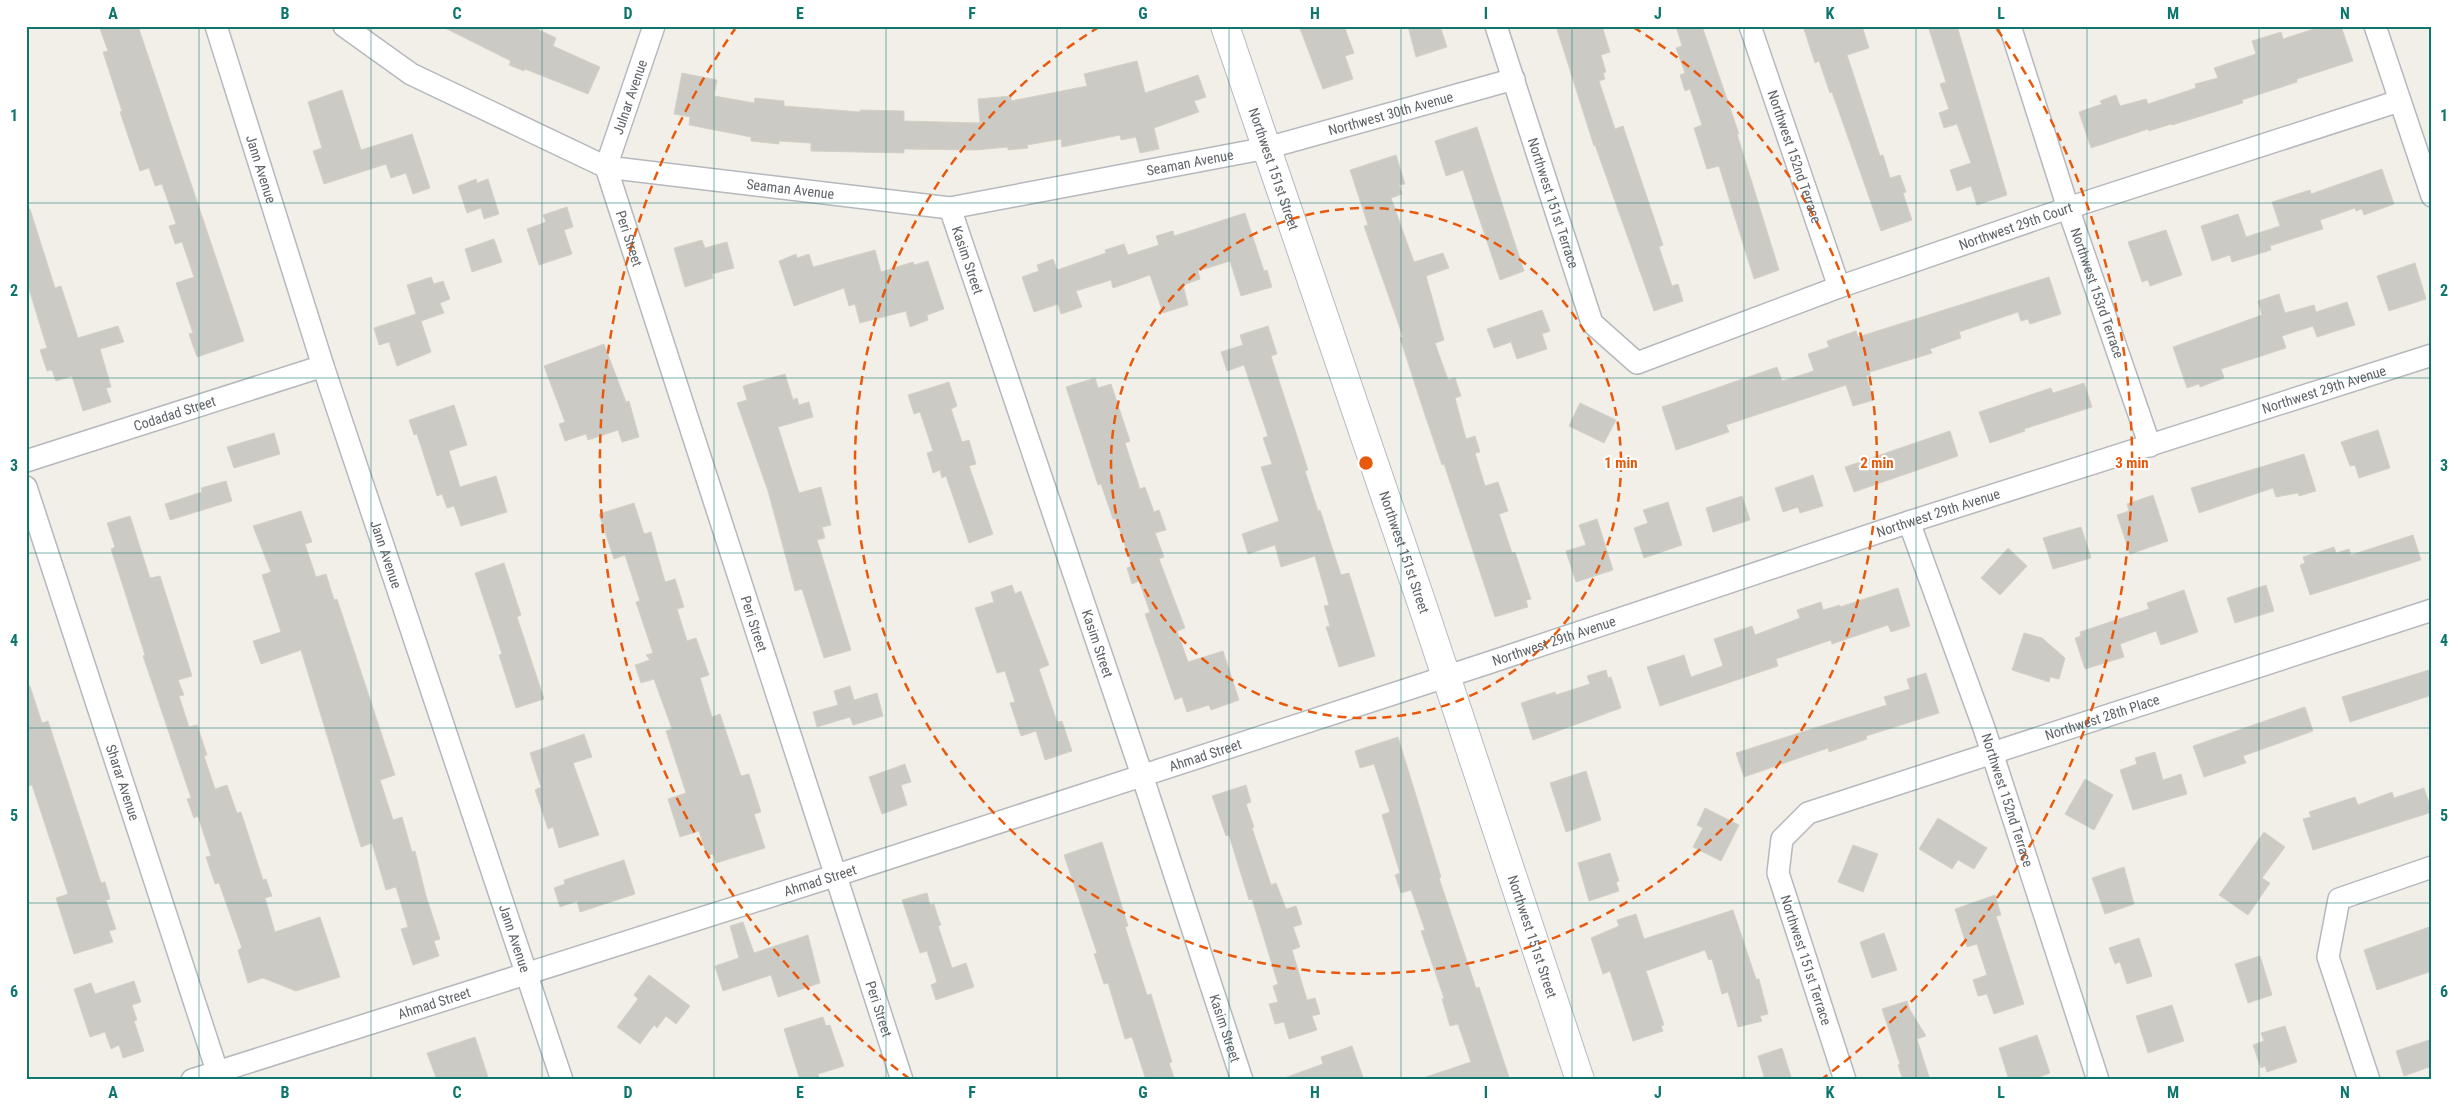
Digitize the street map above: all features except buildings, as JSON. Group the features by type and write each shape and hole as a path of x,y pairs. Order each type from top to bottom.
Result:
{"street":[{"name":"Jann Avenue","path":"217,26 224,54 323,366 562,1080"},
{"name":"Seaman Avenue","path":"344,26 411,74 606,168 950,208 1267,148"},
{"name":"Julnar Avenue","path":"606,168 654,26"},
{"name":"Northwest 151st Street","path":"1225,26 1446,676 1580,1080"},
{"name":"Northwest 151st Terrace","path":"1496,26 1592,323 1637,363"},
{"name":"Northwest 152nd Terrace","path":"1750,26 1839,287"},
{"name":"Northwest 153rd Terrace","path":"2010,26 2068,208 2150,446"},
{"path":"2375,26 2432,196"},
{"name":"Northwest 30th Avenue","path":"1267,148 1514,79"},
{"name":"Northwest 29th Court","path":"1637,363 1839,287 2068,208 2399,101"},
{"name":"Peri Street","path":"606,168 834,876 902,1080"},
{"name":"Kasim Street","path":"950,208 1142,775 1242,1080"},
{"name":"Northwest 29th Avenue","path":"1446,676 1909,522 2432,355"},
{"name":"Codadad Street","path":"26,460 323,366"},
{"name":"Sharar Avenue","path":"26,487 219,1076"},
{"name":"Northwest 152nd Terrace","path":"1909,522 1992,754 2098,1080"},
{"name":"Northwest 28th Place","path":"1782,840 1808,813 2432,610"},
{"name":"Ahmad Street","path":"192,1080 219,1076 526,972 834,876 1446,676"},
{"name":"Northwest 151st Terrace","path":"1782,840 1778,873 1844,1080"},
{"path":"2369,1080 2328,957 2339,899 2432,867"}]}
